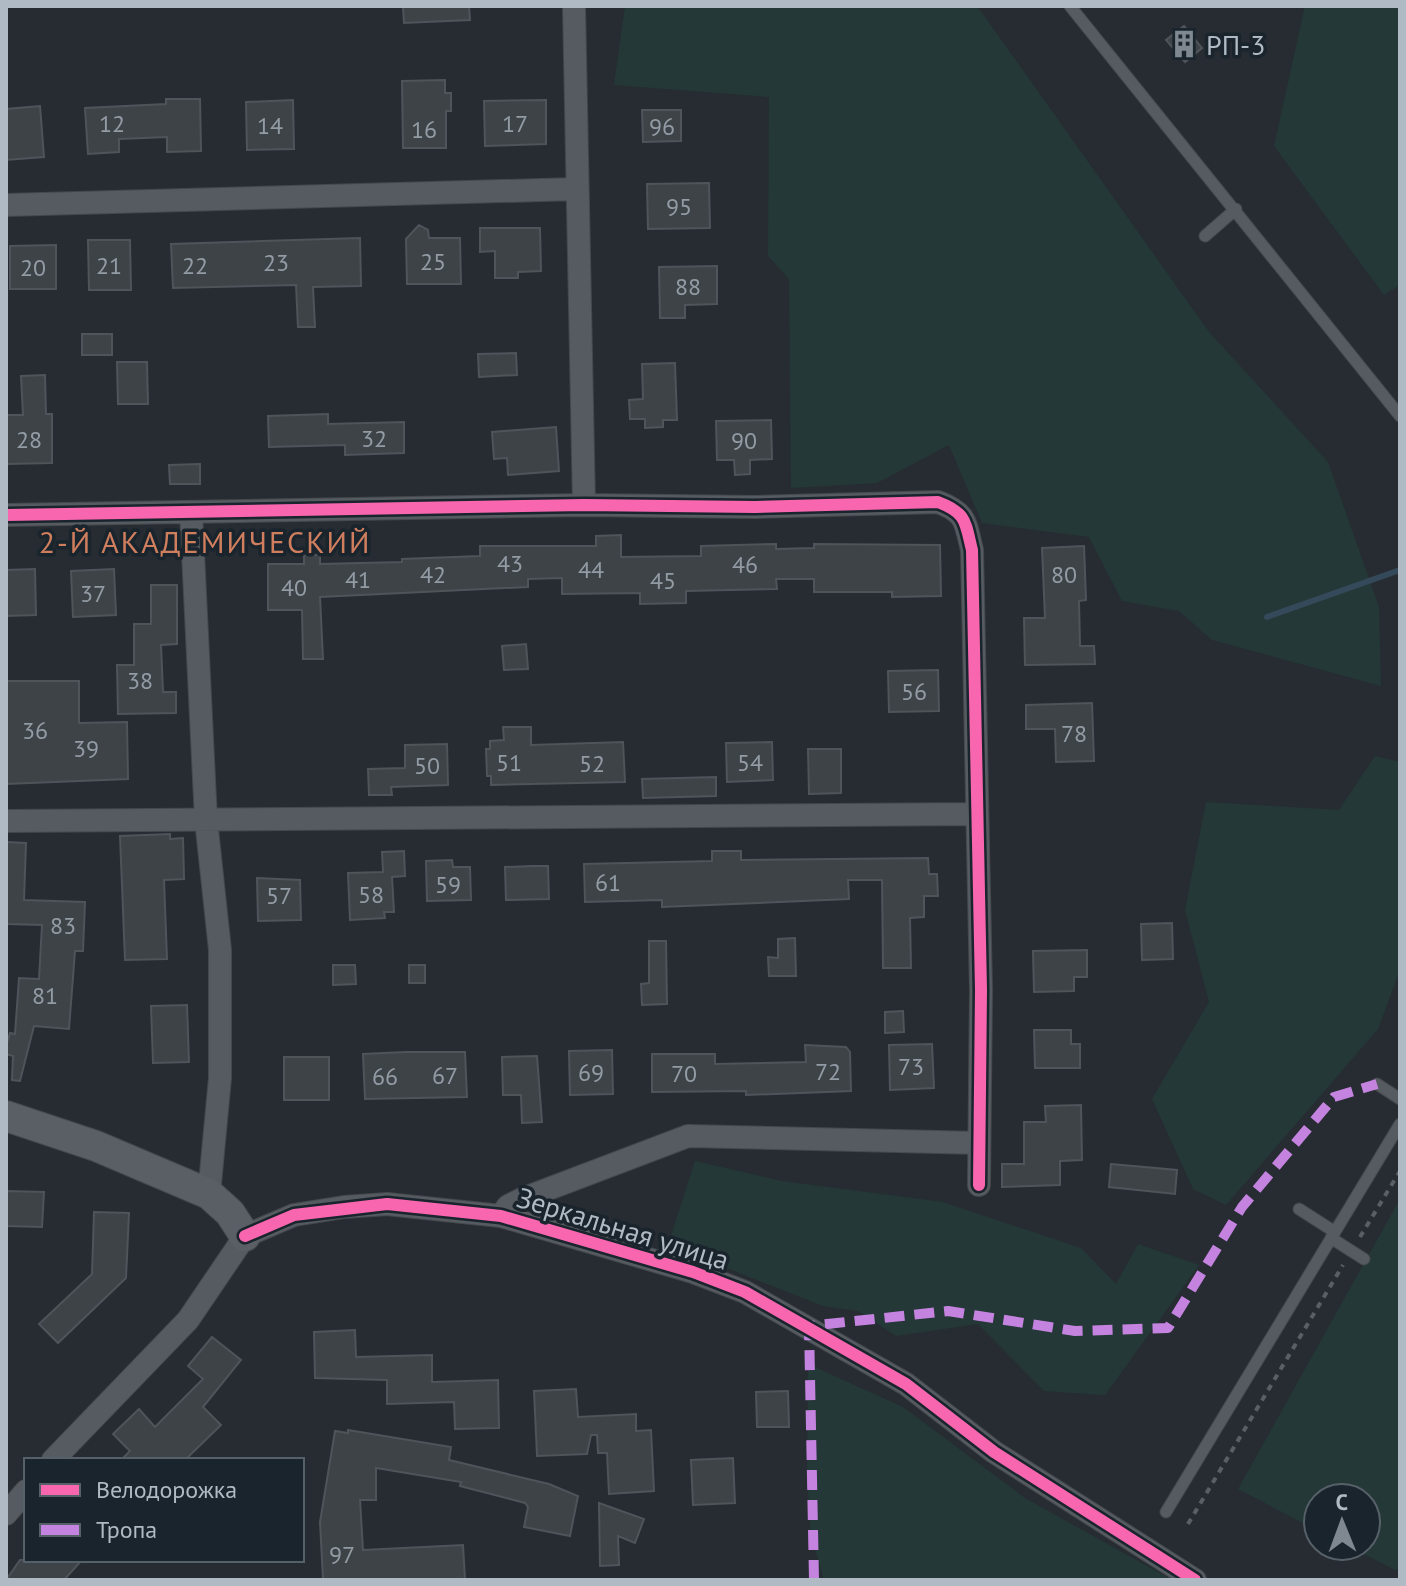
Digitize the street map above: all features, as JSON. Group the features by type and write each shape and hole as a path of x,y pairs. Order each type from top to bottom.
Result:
{"street":[{"path":"574,6 575,189 584,505"},
{"path":"6,205 575,189"},
{"path":"6,515 584,505 755,507 938,502 963,516 972,550 981,990 979,1185"},
{"path":"191,512 206,820 220,950 220,1078 209,1194"},
{"path":"6,821 977,814"},
{"path":"6,1116 96,1146 209,1194 230,1213 245,1236 188,1320 55,1458"},
{"path":"501,1216 508,1206 522,1199 688,1136 979,1143"},
{"name":"Зеркальная улица","path":"245,1236 294,1215 387,1204 501,1216 693,1272 745,1292 906,1384 994,1452 1195,1580"},
{"path":"6,1514 24,1493"}],"lane":[{"path":"1070,6 1400,416"},
{"path":"1205,236 1236,209"},
{"path":"1377,1084 1400,1099"},
{"path":"1166,1512 1400,1124"},
{"path":"1299,1209 1364,1259"}],"path":[{"path":"1188,1524 1400,1171"}],"green space":[{"path":"625,6 975,6 980,10 1209,332 1328,462 1379,607 1381,686 1212,640 1179,611 1122,601 1089,537 982,523 949,445 877,483 791,488 789,279 768,256 769,97 614,85"},
{"path":"1305,6 1400,6 1400,285 1384,295 1274,146"},
{"path":"1375,756 1400,762 1400,970 1378,1029 1226,1205 1193,1189 1152,1099 1209,1002 1185,910 1206,802 1339,810"},
{"path":"695,1161 782,1181 943,1202 1081,1248 1116,1284 1138,1244 1199,1265 1105,1395 1044,1391 978,1324 896,1336 858,1311 823,1306 668,1245"},
{"path":"1400,1199 1400,1568 1395,1570 1379,1562 1382,1562 1382,1482 1302,1482 1302,1523 1238,1489"},
{"path":"808,1364 903,1407 1025,1498 1172,1580 824,1580 811,1536 807,1475"}],"building":[{"path":"403,6 469,6 470,20 404,23"},
{"name":"РП-3","path":"1184,26 1202,48 1185,62 1166,40"},
{"path":"445,80 445,93 451,93 451,111 446,111 446,148 403,148 402,81"},
{"path":"166,99 200,99 201,151 167,152 167,137 119,139 119,152 88,154 85,108 166,104"},
{"path":"293,100 294,149 247,150 246,102"},
{"path":"546,100 546,144 485,146 484,101"},
{"path":"40,106 44,157 6,160 6,109"},
{"path":"642,110 681,110 681,141 643,142"},
{"path":"709,183 710,228 648,229 647,184"},
{"path":"419,225 428,230 429,238 460,238 461,284 407,284 406,239"},
{"path":"480,228 540,228 541,271 518,272 518,278 495,278 495,251 480,252"},
{"path":"360,238 361,286 313,287 315,327 298,327 296,285 173,288 171,244"},
{"path":"88,240 130,240 131,290 89,290"},
{"path":"56,245 56,289 10,289 10,246"},
{"path":"717,266 717,304 685,305 685,318 660,318 659,267"},
{"path":"82,334 112,334 112,355 82,355"},
{"path":"516,353 517,375 479,377 478,354"},
{"path":"117,362 147,362 148,404 118,404"},
{"path":"675,363 677,420 663,420 663,427 645,428 645,419 630,419 629,400 643,399 642,364"},
{"path":"45,375 46,414 52,414 52,463 7,464 6,415 23,415 21,376"},
{"path":"328,414 328,424 404,422 404,453 345,455 345,445 269,447 268,416"},
{"path":"771,420 772,459 750,460 750,474 735,475 734,460 717,460 716,421"},
{"path":"556,427 559,471 508,475 507,458 494,459 492,432"},
{"path":"200,464 200,484 170,484 169,465"},
{"path":"621,535 621,557 701,556 701,546 776,544 776,549 814,548 814,544 940,545 941,596 892,597 892,592 814,592 814,579 776,579 777,589 686,591 686,603 640,604 640,593 562,594 562,578 528,579 528,587 320,597 323,659 303,659 302,610 268,610 268,564 304,564 304,555 320,555 320,564 402,562 402,559 480,556 480,546 596,546 596,536"},
{"path":"1084,546 1086,600 1079,601 1080,646 1094,646 1095,664 1025,665 1024,618 1045,618 1042,548"},
{"path":"35,569 36,615 6,616 6,570"},
{"path":"114,569 116,615 73,617 71,571"},
{"path":"151,585 177,585 177,644 161,645 163,692 176,692 176,713 118,714 117,665 134,665 134,624 151,624"},
{"path":"526,644 528,669 504,670 502,646"},
{"path":"938,670 939,711 889,712 888,671"},
{"path":"6,681 79,681 79,723 127,722 128,779 6,784"},
{"path":"1092,703 1094,761 1056,762 1055,729 1026,729 1026,705"},
{"path":"503,727 531,727 531,745 623,742 625,782 491,785 491,776 487,776 486,749 490,749 490,741 504,740"},
{"path":"772,742 773,780 727,782 726,743"},
{"path":"447,744 448,785 391,787 392,795 369,795 368,769 405,768 405,745"},
{"path":"808,749 841,749 841,793 809,794"},
{"path":"716,777 716,796 643,798 642,779"},
{"path":"170,834 170,839 183,838 184,879 164,880 167,959 125,960 120,836"},
{"path":"7,842 26,843 24,900 85,902 83,951 75,951 69,1029 34,1026 20,1081 12,1080 13,1056 6,1054 6,1047 10,1033 15,1034 19,978 39,979 42,925 7,924"},
{"path":"404,851 405,876 392,877 394,912 384,912 385,918 350,920 348,873 383,872 382,852"},
{"path":"712,851 741,851 741,860 928,858 929,874 937,874 938,896 924,896 924,917 910,918 911,968 883,968 882,880 848,880 849,899 662,907 662,900 585,902 584,864 712,861"},
{"path":"452,860 453,867 470,867 471,900 427,901 426,861"},
{"path":"548,866 549,899 506,900 505,867"},
{"path":"257,878 300,880 301,920 258,921"},
{"path":"1172,923 1173,959 1142,960 1141,924"},
{"path":"795,938 796,976 769,976 768,957 778,958 778,939"},
{"path":"649,941 666,941 667,1004 642,1005 641,984 649,983"},
{"path":"1087,950 1087,977 1074,977 1074,991 1034,992 1033,951"},
{"path":"333,965 355,965 356,984 333,985"},
{"path":"409,965 425,965 425,983 409,983"},
{"path":"187,1005 189,1062 153,1063 151,1006"},
{"path":"903,1011 904,1032 885,1033 885,1012"},
{"path":"1034,1030 1071,1030 1071,1044 1080,1044 1080,1068 1035,1068"},
{"path":"932,1044 934,1088 890,1090 889,1045"},
{"path":"805,1045 846,1047 850,1052 851,1091 746,1095 746,1091 652,1092 652,1054 715,1054 715,1064 806,1062"},
{"path":"612,1050 613,1094 570,1095 569,1051"},
{"path":"465,1052 467,1097 365,1099 363,1054"},
{"path":"537,1056 542,1122 522,1123 521,1095 503,1095 502,1057"},
{"path":"284,1057 329,1057 329,1100 284,1100"},
{"path":"1081,1105 1082,1160 1060,1161 1060,1185 1002,1187 1002,1164 1024,1164 1024,1122 1046,1122 1045,1106"},
{"path":"1111,1164 1177,1170 1175,1194 1109,1187"},
{"path":"6,1191 44,1192 42,1227 6,1226"},
{"path":"94,1212 129,1213 126,1278 58,1343 39,1324 92,1274"},
{"path":"355,1330 356,1357 432,1355 432,1382 498,1380 499,1428 455,1429 454,1402 387,1404 387,1380 315,1378 314,1332"},
{"path":"212,1337 241,1360 203,1407 221,1425 187,1458 123,1458 130,1451 113,1434 139,1409 155,1427 203,1379 188,1366"},
{"path":"576,1389 578,1417 636,1414 636,1431 651,1430 654,1491 609,1494 607,1453 598,1453 597,1435 591,1435 587,1454 537,1456 534,1391"},
{"path":"788,1391 789,1427 757,1427 756,1392"},
{"path":"348,1430 451,1447 449,1460 549,1484 578,1496 570,1536 524,1527 528,1507 525,1503 460,1486 461,1482 376,1468 376,1500 360,1500 363,1550 463,1545 465,1580 323,1579 320,1522 335,1431 348,1433"},
{"path":"733,1458 735,1503 693,1505 691,1460"},
{"path":"599,1503 644,1519 635,1543 618,1536 619,1565 600,1566"},
{"path":"20,1560 80,1562 64,1580 6,1580"}],"waterway":[{"path":"1267,617 1400,570"}],"marked path":[{"path":"814,1580 809,1326 948,1311 1075,1331 1168,1328 1242,1207 1334,1097 1377,1084"}],"cycle path":[{"path":"6,515 584,505 755,507 938,502 955,510 966,525 972,550 981,990 979,1185"},
{"path":"245,1236 294,1215 387,1204 501,1216 693,1272 745,1292 906,1384 994,1452 1195,1580"}],"place":[{"name":"РП-3","path":"1184,44"}],"district":[{"name":"2-Й АКАДЕМИЧЕСКИЙ","path":"205,541"}]}
